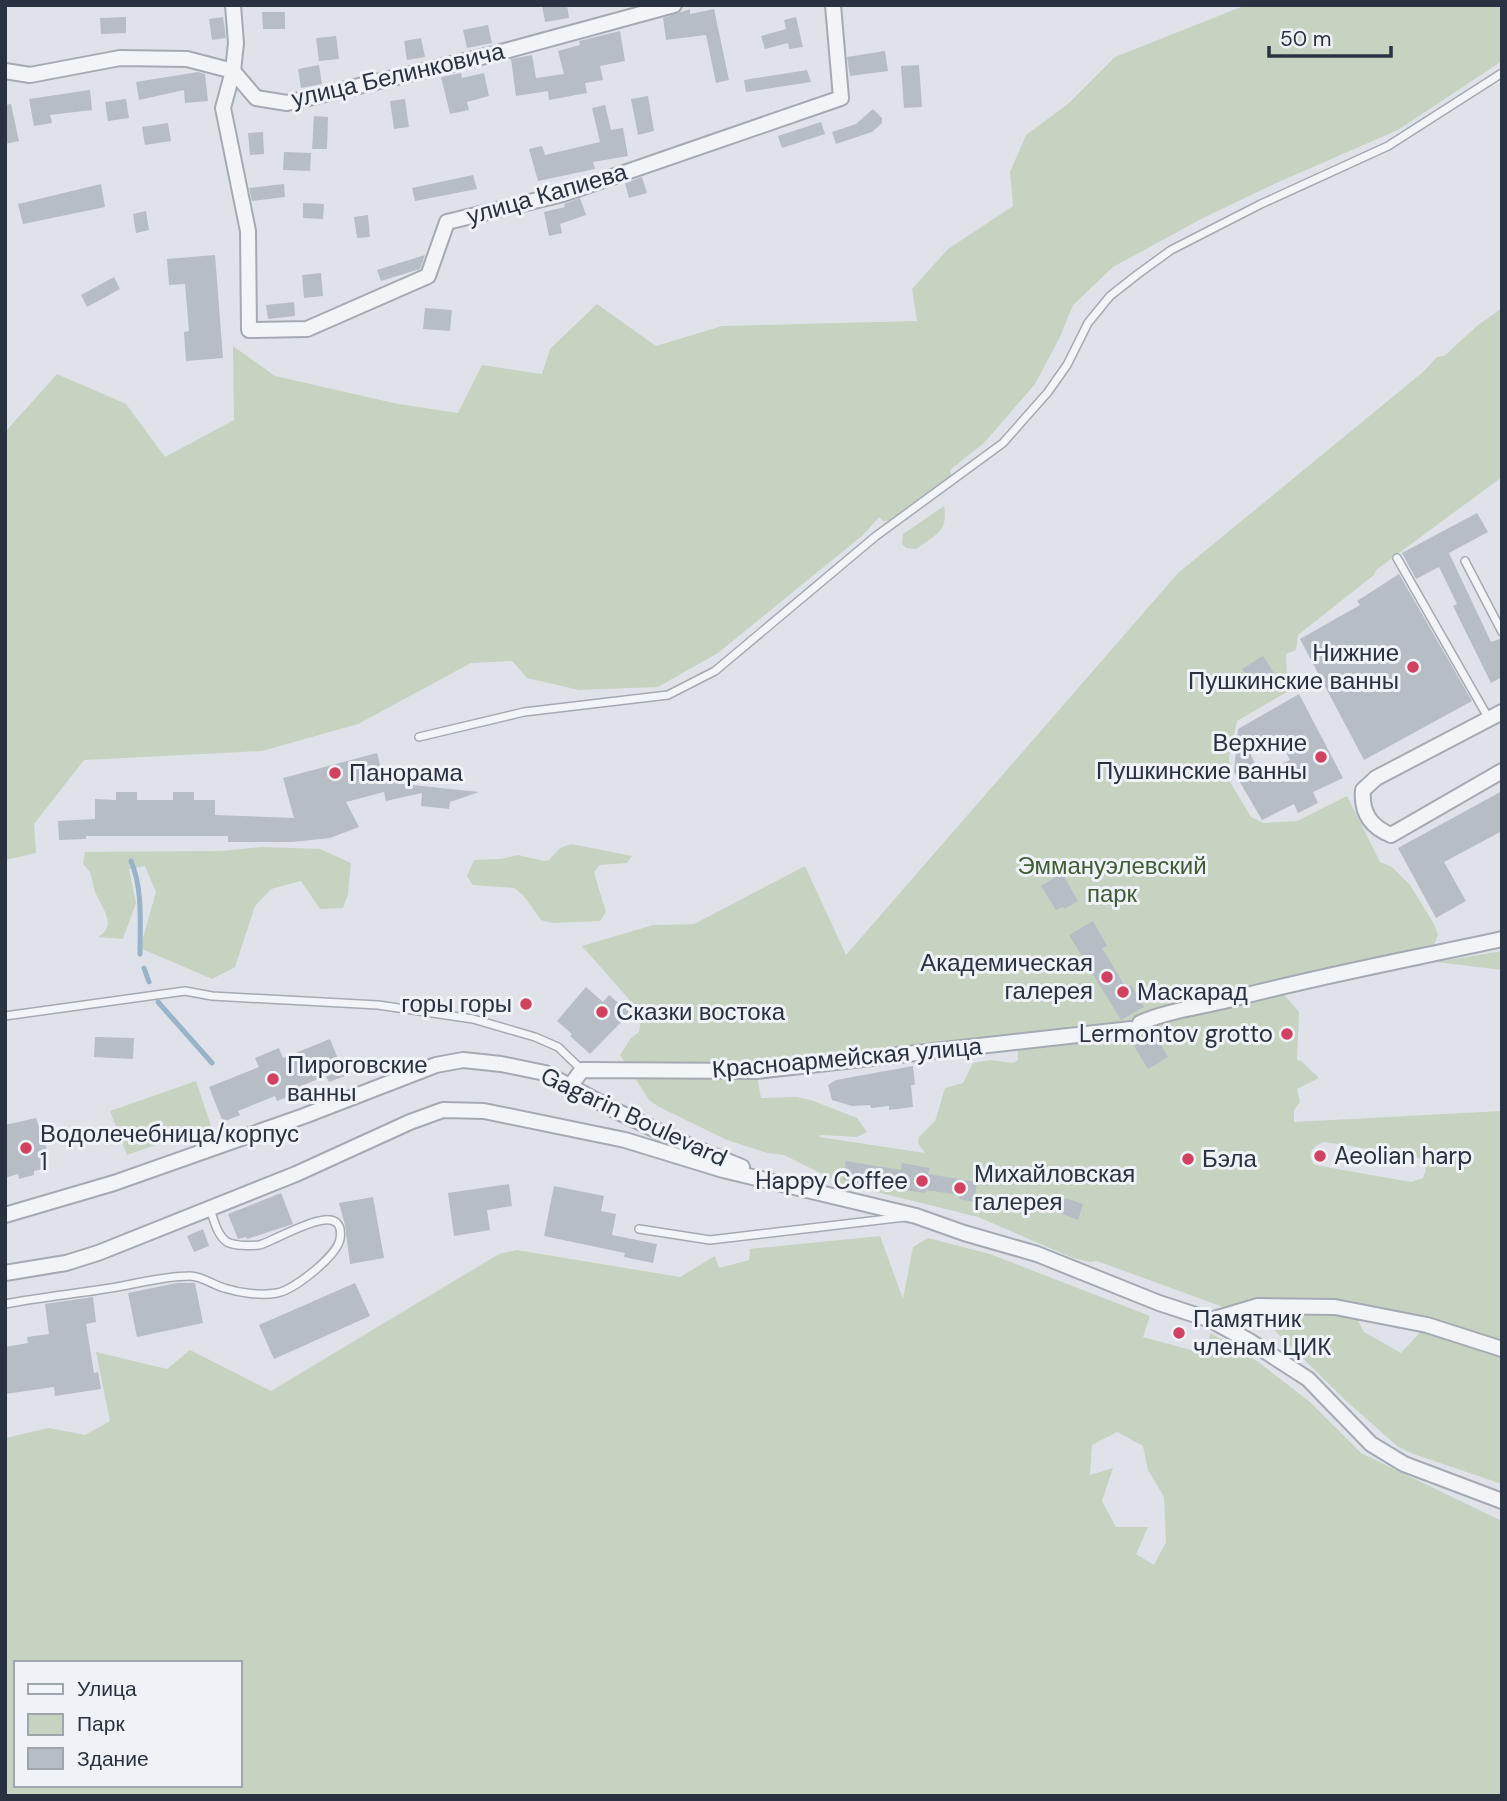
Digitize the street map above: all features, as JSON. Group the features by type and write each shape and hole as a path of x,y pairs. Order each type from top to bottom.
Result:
{"street":[{"path":"5,71 30,75 120,58 187,59 233,71 236,43 233,5"},
{"name":"улица Белинковича","path":"233,71 256,98 288,103 494,54 674,5"},
{"name":"улица Капиева","path":"233,71 223,108 248,231 249,330 307,330 428,276 447,222 563,194 841,98 833,5"},
{"path":"1495,715 1376,778 1363,790 1362,802 1370,823 1391,835 1502,771"},
{"name":"Красноармейская улица","path":"582,1070 756,1071 1135,1026 1156,1016 1290,984 1502,939"},
{"name":"Gagarin Boulevard","path":"5,1215 225,1145 436,1065 463,1060 545,1073 690,1146 782,1184"},
{"path":"571,1085 582,1070"},
{"name":"Gagarin Boulevard","path":"5,1273 66,1263 98,1253 296,1174 410,1122 443,1110 484,1111 625,1140 687,1160 916,1216 1037,1254 1159,1303 1211,1320 1308,1379 1371,1444 1404,1464 1502,1501"},
{"path":"1211,1320 1258,1306 1335,1307 1427,1325 1502,1349"}],"lane":[{"path":"419,737 524,712 668,695 715,671 876,537 1003,443 1048,392 1067,365 1095,314 1110,296 1138,274 1171,250 1261,204 1388,146 1502,73"},
{"path":"1397,558 1495,715"},
{"path":"1465,561 1502,632"},
{"path":"5,1016 185,991 212,996 378,1005 473,1019 535,1037 558,1048 582,1070"},
{"path":"5,1304 193,1276 224,1288 255,1294 279,1293 296,1284 320,1265 337,1247 340,1237 340,1229 335,1221 329,1218 314,1221 259,1245 239,1245 228,1242 219,1232 210,1209"},
{"path":"639,1229 710,1240 916,1216"}],"green space":[{"path":"1246,5 1502,5 1502,61 1398,130 1203,218 1113,267 1073,305 1060,337 1035,384 984,443 950,470 952,476 895,520 883,521 879,517 863,535 718,653 658,687 579,690 527,678 512,661 471,663 358,724 262,751 84,760 34,824 36,853 5,860 5,432 57,374 126,404 165,457 234,420 233,346 275,376 398,404 458,413 482,365 542,374 550,349 597,304 656,346 722,326 917,321 912,289 948,249 1013,206 1010,172 1026,135 1068,104 1115,57"},
{"name":"Эммануэлевский парк","path":"1502,308 1502,477 1376,570 1374,575 1298,635 1296,650 1286,654 1287,692 1237,721 1229,757 1230,782 1251,817 1263,823 1297,821 1347,796 1380,862 1392,867 1410,885 1434,924 1438,935 1434,945 1407,955 1275,984 1299,1012 1297,1060 1319,1078 1297,1089 1300,1102 1294,1110 1294,1122 1502,1111 1502,1484 1397,1446 1343,1398 1267,1323 1097,1261 1073,1258 978,1217 840,1183 784,1155 767,1153 727,1140 659,1107 649,1100 620,1055 631,1038 639,1032 642,1014 582,946 653,925 694,924 805,866 846,955 1178,573 1423,372 1437,357 1444,356","holes":["999,1038 1010,1041 1018,1049 1018,1060 1013,1063 990,1060 973,1063 963,1083 945,1088 935,1121 919,1137 918,1143 925,1153 819,1137 857,1137 867,1132 857,1118 811,1100 796,1097 761,1098 755,1065 815,1054","1324,1142 1414,1156 1422,1160 1426,1170 1423,1178 1411,1182 1315,1165 1311,1154","1356,1317 1426,1326 1401,1353 1364,1332"]},
{"path":"944,506 944,521 939,532 916,549 906,548 902,544 903,534"},
{"path":"571,844 632,856 627,863 599,865 594,873 606,912 600,921 552,923 541,920 523,895 514,888 473,885 467,876 474,860 518,855 544,861 549,860 560,848"},
{"path":"261,847 320,849 351,863 348,894 343,908 320,909 301,881 271,889 255,906 235,967 212,979 140,948 156,892 145,866 129,869 136,903 123,939 98,937 104,933 108,922 91,875 83,864 85,852 222,851"},
{"path":"1502,951 1502,970 1436,962"},
{"path":"196,1081 211,1126 127,1155 110,1111"},
{"path":"880,1236 903,1299 913,1247 928,1238 990,1254 1150,1316 1143,1337 1202,1353 1211,1333 1257,1361 1310,1402 1361,1453 1502,1521 1502,1796 5,1796 5,1438 49,1428 85,1435 110,1421 96,1352 167,1369 190,1350 271,1391 499,1254 517,1250 680,1277 715,1256 719,1268 749,1260 750,1249","holes":["1117,1432 1143,1446 1148,1470 1164,1497 1166,1542 1154,1565 1136,1554 1148,1527 1116,1527 1102,1501 1113,1468 1090,1475 1092,1445"]}],"building":[{"path":"542,5 567,5 569,18 545,22"},
{"path":"690,9 690,14 714,9 729,80 716,83 706,35 666,40 663,18"},
{"path":"262,12 285,12 285,29 263,29"},
{"path":"126,17 126,33 101,34 100,18"},
{"path":"223,17 226,38 212,40 209,19"},
{"path":"796,17 803,47 789,49 788,43 765,49 761,36 786,29 784,20"},
{"path":"488,25 492,43 467,48 463,30"},
{"path":"620,31 625,61 600,66 603,80 585,83 587,93 549,100 548,91 516,96 511,59 532,55 536,78 564,74 558,51 580,45 579,41"},
{"path":"336,36 339,59 319,61 316,38"},
{"path":"421,38 425,57 407,60 404,41"},
{"path":"885,51 888,71 850,76 847,57"},
{"path":"319,65 322,84 301,88 298,69"},
{"path":"919,65 922,107 904,108 901,66"},
{"path":"807,70 811,82 746,92 744,80"},
{"path":"198,72 205,74 208,101 185,103 184,90 139,100 136,82"},
{"path":"461,73 462,78 484,73 489,96 467,102 469,110 450,114 441,77"},
{"path":"90,90 92,110 50,115 52,123 34,126 29,99"},
{"path":"648,96 654,131 638,135 631,99"},
{"path":"126,99 129,118 108,121 105,102"},
{"path":"405,99 409,127 394,129 390,101"},
{"path":"11,104 19,141 5,144 5,105"},
{"path":"605,105 611,130 623,128 628,156 593,162 595,169 538,181 529,149 542,146 545,155 600,142 592,108"},
{"path":"873,109 882,118 882,123 872,132 836,144 832,132 856,124"},
{"path":"314,116 328,117 327,149 312,149"},
{"path":"821,122 825,134 782,148 778,136"},
{"path":"168,123 171,141 145,145 142,127"},
{"path":"263,132 264,154 250,155 248,133"},
{"path":"284,152 311,153 310,171 283,170"},
{"path":"473,175 477,189 415,201 412,188"},
{"path":"642,177 647,193 629,198 625,183"},
{"path":"101,184 105,207 23,224 18,204"},
{"path":"284,184 285,197 252,201 249,188"},
{"path":"580,198 586,215 560,224 562,233 549,236 544,212 565,207 564,204"},
{"path":"303,203 324,204 323,219 303,218"},
{"path":"146,211 149,230 136,233 133,214"},
{"path":"368,215 370,237 357,238 354,217"},
{"path":"215,255 223,358 186,361 184,332 189,331 185,284 169,285 167,259"},
{"path":"425,255 420,269 381,281 377,270"},
{"path":"321,273 323,296 304,298 302,275"},
{"path":"114,277 120,289 87,307 81,295"},
{"path":"294,302 295,316 268,319 266,305"},
{"path":"425,308 452,310 450,331 423,329"},
{"path":"1477,513 1488,532 1449,553 1491,642 1502,638 1502,677 1491,683 1453,606 1457,604 1439,567 1416,579 1402,553"},
{"name":"Нижние Пушкинские ванны","path":"1399,574 1472,701 1364,760 1300,639 1360,605 1357,601"},
{"path":"1263,656 1276,676 1256,689 1242,669"},
{"name":"Верхние Пушкинские ванны","path":"1299,694 1343,778 1313,792 1318,803 1298,813 1294,804 1262,820 1234,772 1238,729","holes":["1278,737 1290,760 1260,774 1249,751"]},
{"path":"377,753 384,780 402,776 403,784 479,792 450,802 449,809 421,806 422,793 386,801 384,792 346,802 359,827 330,838 292,842 228,842 228,836 86,836 86,839 59,840 58,821 95,819 95,799 116,800 116,792 137,792 137,800 173,800 173,792 194,792 194,800 215,800 215,815 294,818 283,778"},
{"path":"1502,791 1502,831 1444,862 1466,901 1436,918 1398,848"},
{"path":"1062,873 1078,901 1064,909 1063,907 1056,910 1041,886"},
{"path":"1093,921 1107,946 1102,948 1126,988 1131,985 1144,1007 1121,1020 1069,935"},
{"path":"586,987 603,1002 609,995 630,1013 590,1054 557,1021"},
{"path":"1154,1032 1168,1057 1148,1069 1134,1046"},
{"path":"95,1037 134,1038 133,1059 94,1057"},
{"name":"Пироговские ванны","path":"330,1039 345,1076 329,1082 326,1076 291,1090 293,1095 277,1101 275,1096 238,1111 240,1115 223,1122 209,1087 259,1067 255,1058 279,1048 283,1058"},
{"path":"913,1066 913,1107 889,1110 889,1106 852,1106 832,1100 828,1085 836,1080"},
{"name":"Водолечебница/корпус 1","path":"36,1118 49,1156 44,1158 47,1168 19,1179 18,1174 5,1178 5,1125"},
{"name":"Happy Coffee","path":"846,1161 901,1170 902,1163 930,1168 928,1174 977,1182 974,1202 959,1199 960,1195 898,1189 899,1186 859,1179 859,1183 843,1180"},
{"path":"509,1184 512,1206 487,1210 490,1230 454,1236 448,1193"},
{"path":"554,1186 604,1196 601,1211 616,1214 612,1235 657,1244 653,1263 624,1257 625,1253 544,1236"},
{"path":"281,1193 293,1224 247,1239 238,1239 228,1214"},
{"path":"373,1197 384,1258 350,1264 339,1203"},
{"path":"1065,1198 1083,1204 1078,1220 1060,1213"},
{"path":"203,1229 209,1246 194,1252 187,1236"},
{"path":"177,1283 195,1283 203,1323 137,1337 128,1293"},
{"path":"355,1283 370,1316 274,1359 259,1325"},
{"path":"93,1297 96,1322 86,1324 94,1373 98,1372 101,1389 55,1396 54,1387 5,1394 5,1347 28,1343 27,1337 49,1334 45,1304"}],"waterway":[{"path":"131,861 139,895 140,954"},
{"path":"144,968 149,982"},
{"path":"158,1002 212,1063"}],"place":[{"name":"Нижние Пушкинские ванны","path":"1413,667"},
{"name":"Верхние Пушкинские ванны","path":"1321,757"},
{"name":"Панорама","path":"335,773"},
{"name":"Академическая галерея","path":"1107,977"},
{"name":"Маскарад","path":"1123,992"},
{"name":"горы горы","path":"526,1004"},
{"name":"Сказки востока","path":"602,1012"},
{"name":"Lermontov grotto","path":"1287,1034"},
{"name":"Пироговские ванны","path":"273,1079"},
{"name":"Водолечебница/корпус 1","path":"26,1148"},
{"name":"Aeolian harp","path":"1320,1156"},
{"name":"Бэла","path":"1188,1159"},
{"name":"Happy Coffee","path":"922,1181"},
{"name":"Михайловская галерея","path":"960,1188"},
{"name":"Памятник членам ЦИК","path":"1179,1333"}]}
